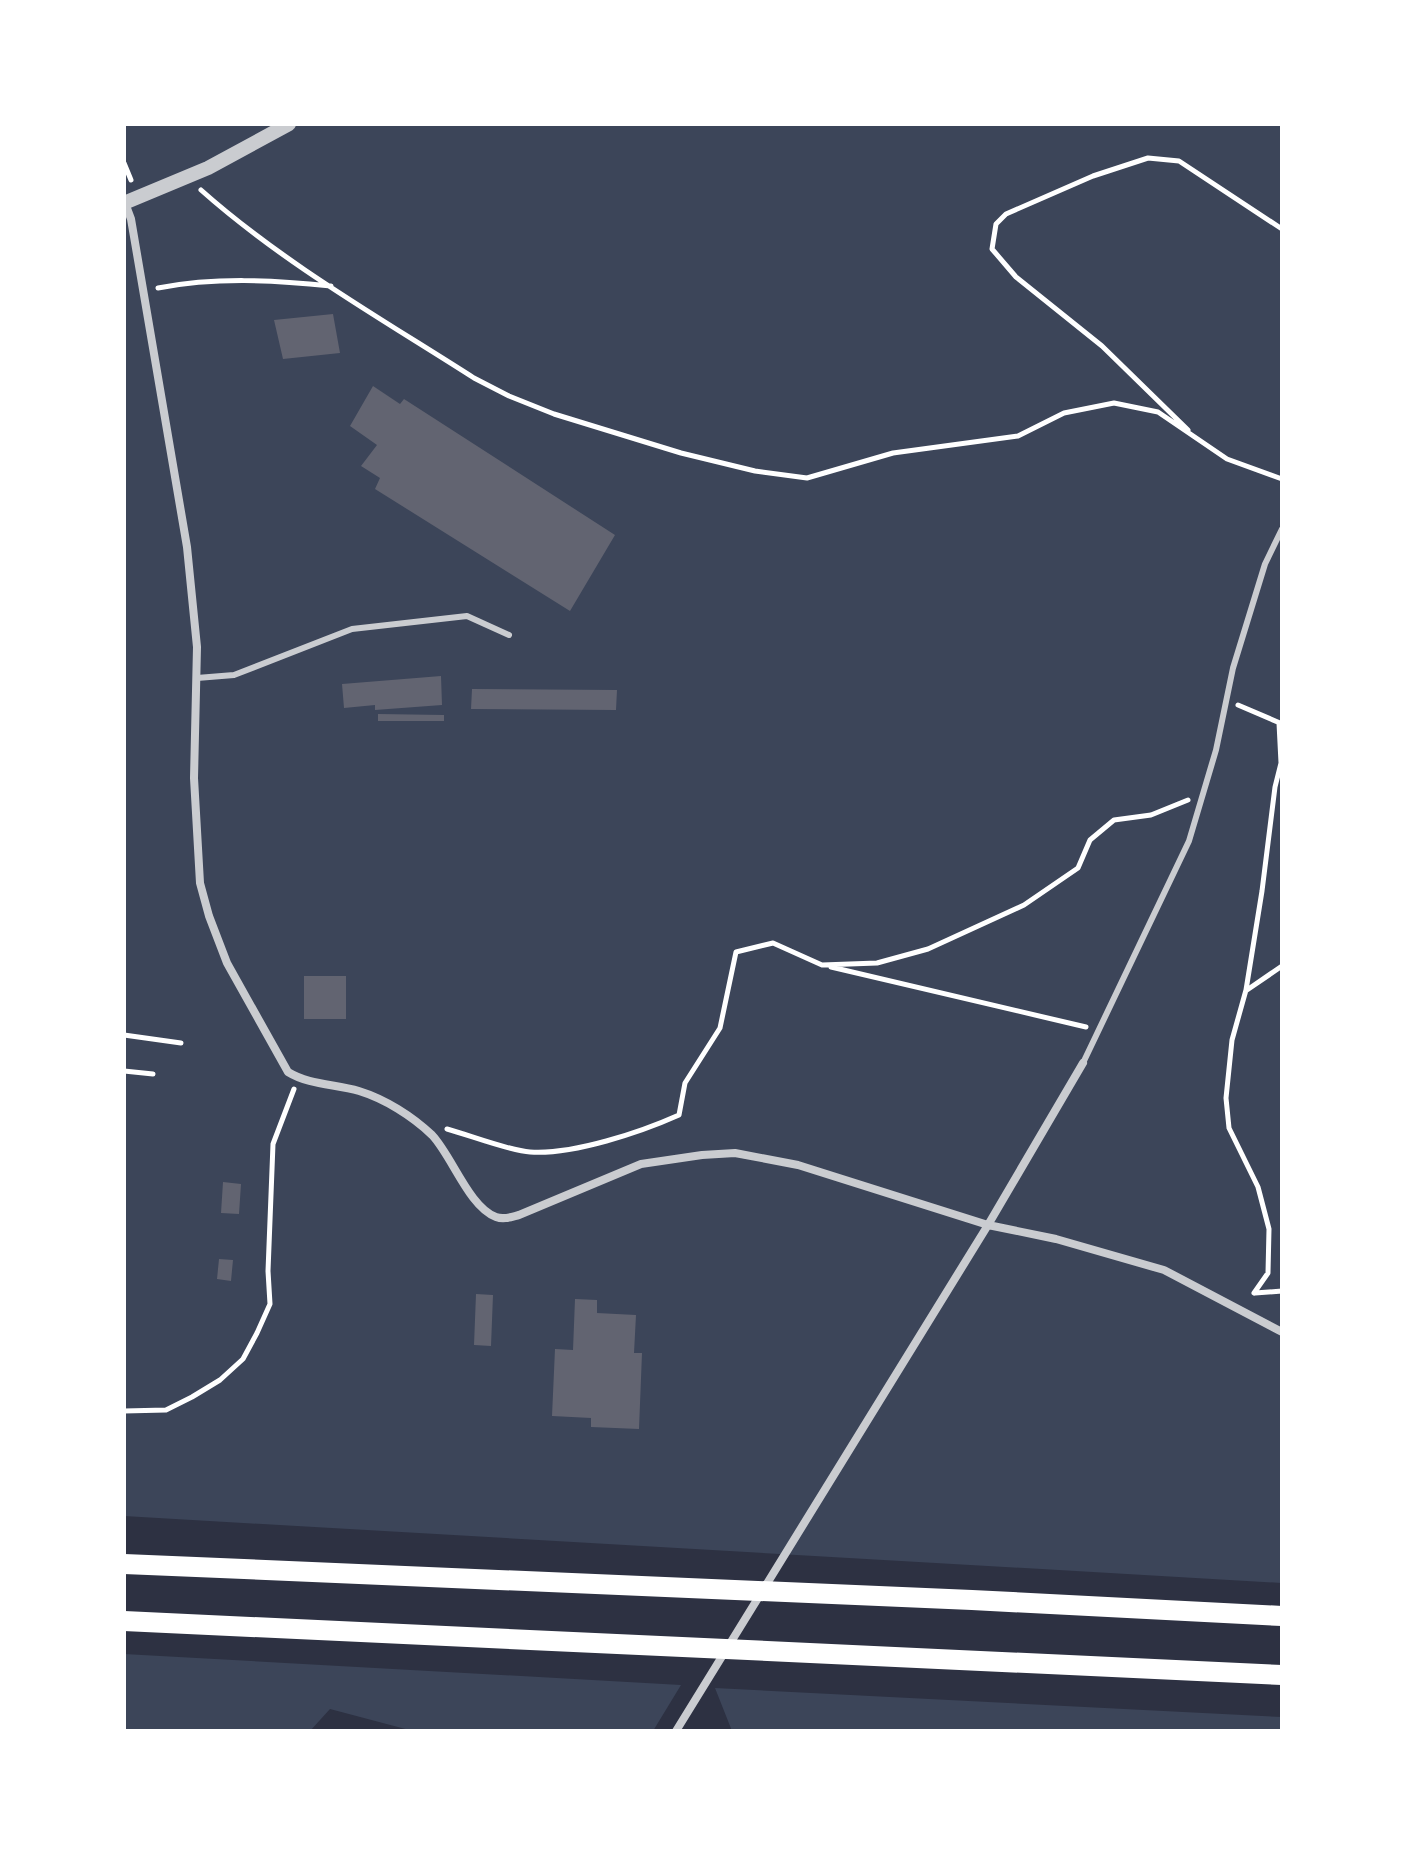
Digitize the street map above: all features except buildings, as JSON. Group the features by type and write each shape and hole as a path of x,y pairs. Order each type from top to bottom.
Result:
{"highway":[{"path":"124,1564 1282,1616"},
{"path":"124,1621 1282,1675"}],"street":[{"path":"289,124 191,176 124,203 131,219 187,547 197,647 194,778 200,883 227,963 288,1072 298,1078 359,1091 391,1105 415,1121 447,1154 478,1202 490,1214 505,1219 641,1164 735,1153 798,1165 988,1225 1056,1239 1164,1270 1282,1332"},
{"path":"676,1731 988,1225 1083,1063"}],"lane":[{"path":"1083,1063 1189,841 1216,750 1233,668 1265,564 1282,529"},
{"path":"197,678 234,675 352,629 467,616 509,635"}],"path":[{"path":"1197,439 1102,346 1016,277 992,249 996,224 1006,214 1093,176 1148,158 1179,161 1282,229"},
{"path":"191,176 200,190 229,215 474,378 554,414 650,444 755,471 807,478 893,453 1018,436 1064,413 1114,403 1158,412 1227,459 1282,479"},
{"path":"143,292 196,281 267,279 332,286"},
{"path":"1226,699 1280,723 1281,763 1246,990 1232,1040 1226,1098 1229,1128 1258,1187 1269,1229 1268,1273 1254,1293 1233,1306"},
{"path":"822,965 877,963 928,949 1024,905 1078,868 1090,840 1114,820 1151,815 1203,793"},
{"path":"415,1121 529,1153 581,1147 648,1129 679,1115 685,1083 720,1028 736,952 773,943 822,965 1099,1030"},
{"path":"1246,990 1282,966"},
{"path":"124,1035 181,1043"},
{"path":"124,1071 153,1074"},
{"path":"124,1411 166,1410 192,1397 231,1370 243,1359 250,1346 270,1304 268,1271 273,1144 298,1078"},
{"path":"1254,1293 1282,1291"}],"shaded area":[{"path":"124,124 1282,124 1282,1583 124,1516"},
{"path":"124,1654 681,1685 653,1731 413,1731 330,1709 310,1731 124,1731"},
{"path":"715,1688 1282,1717 1282,1731 732,1731"}]}
